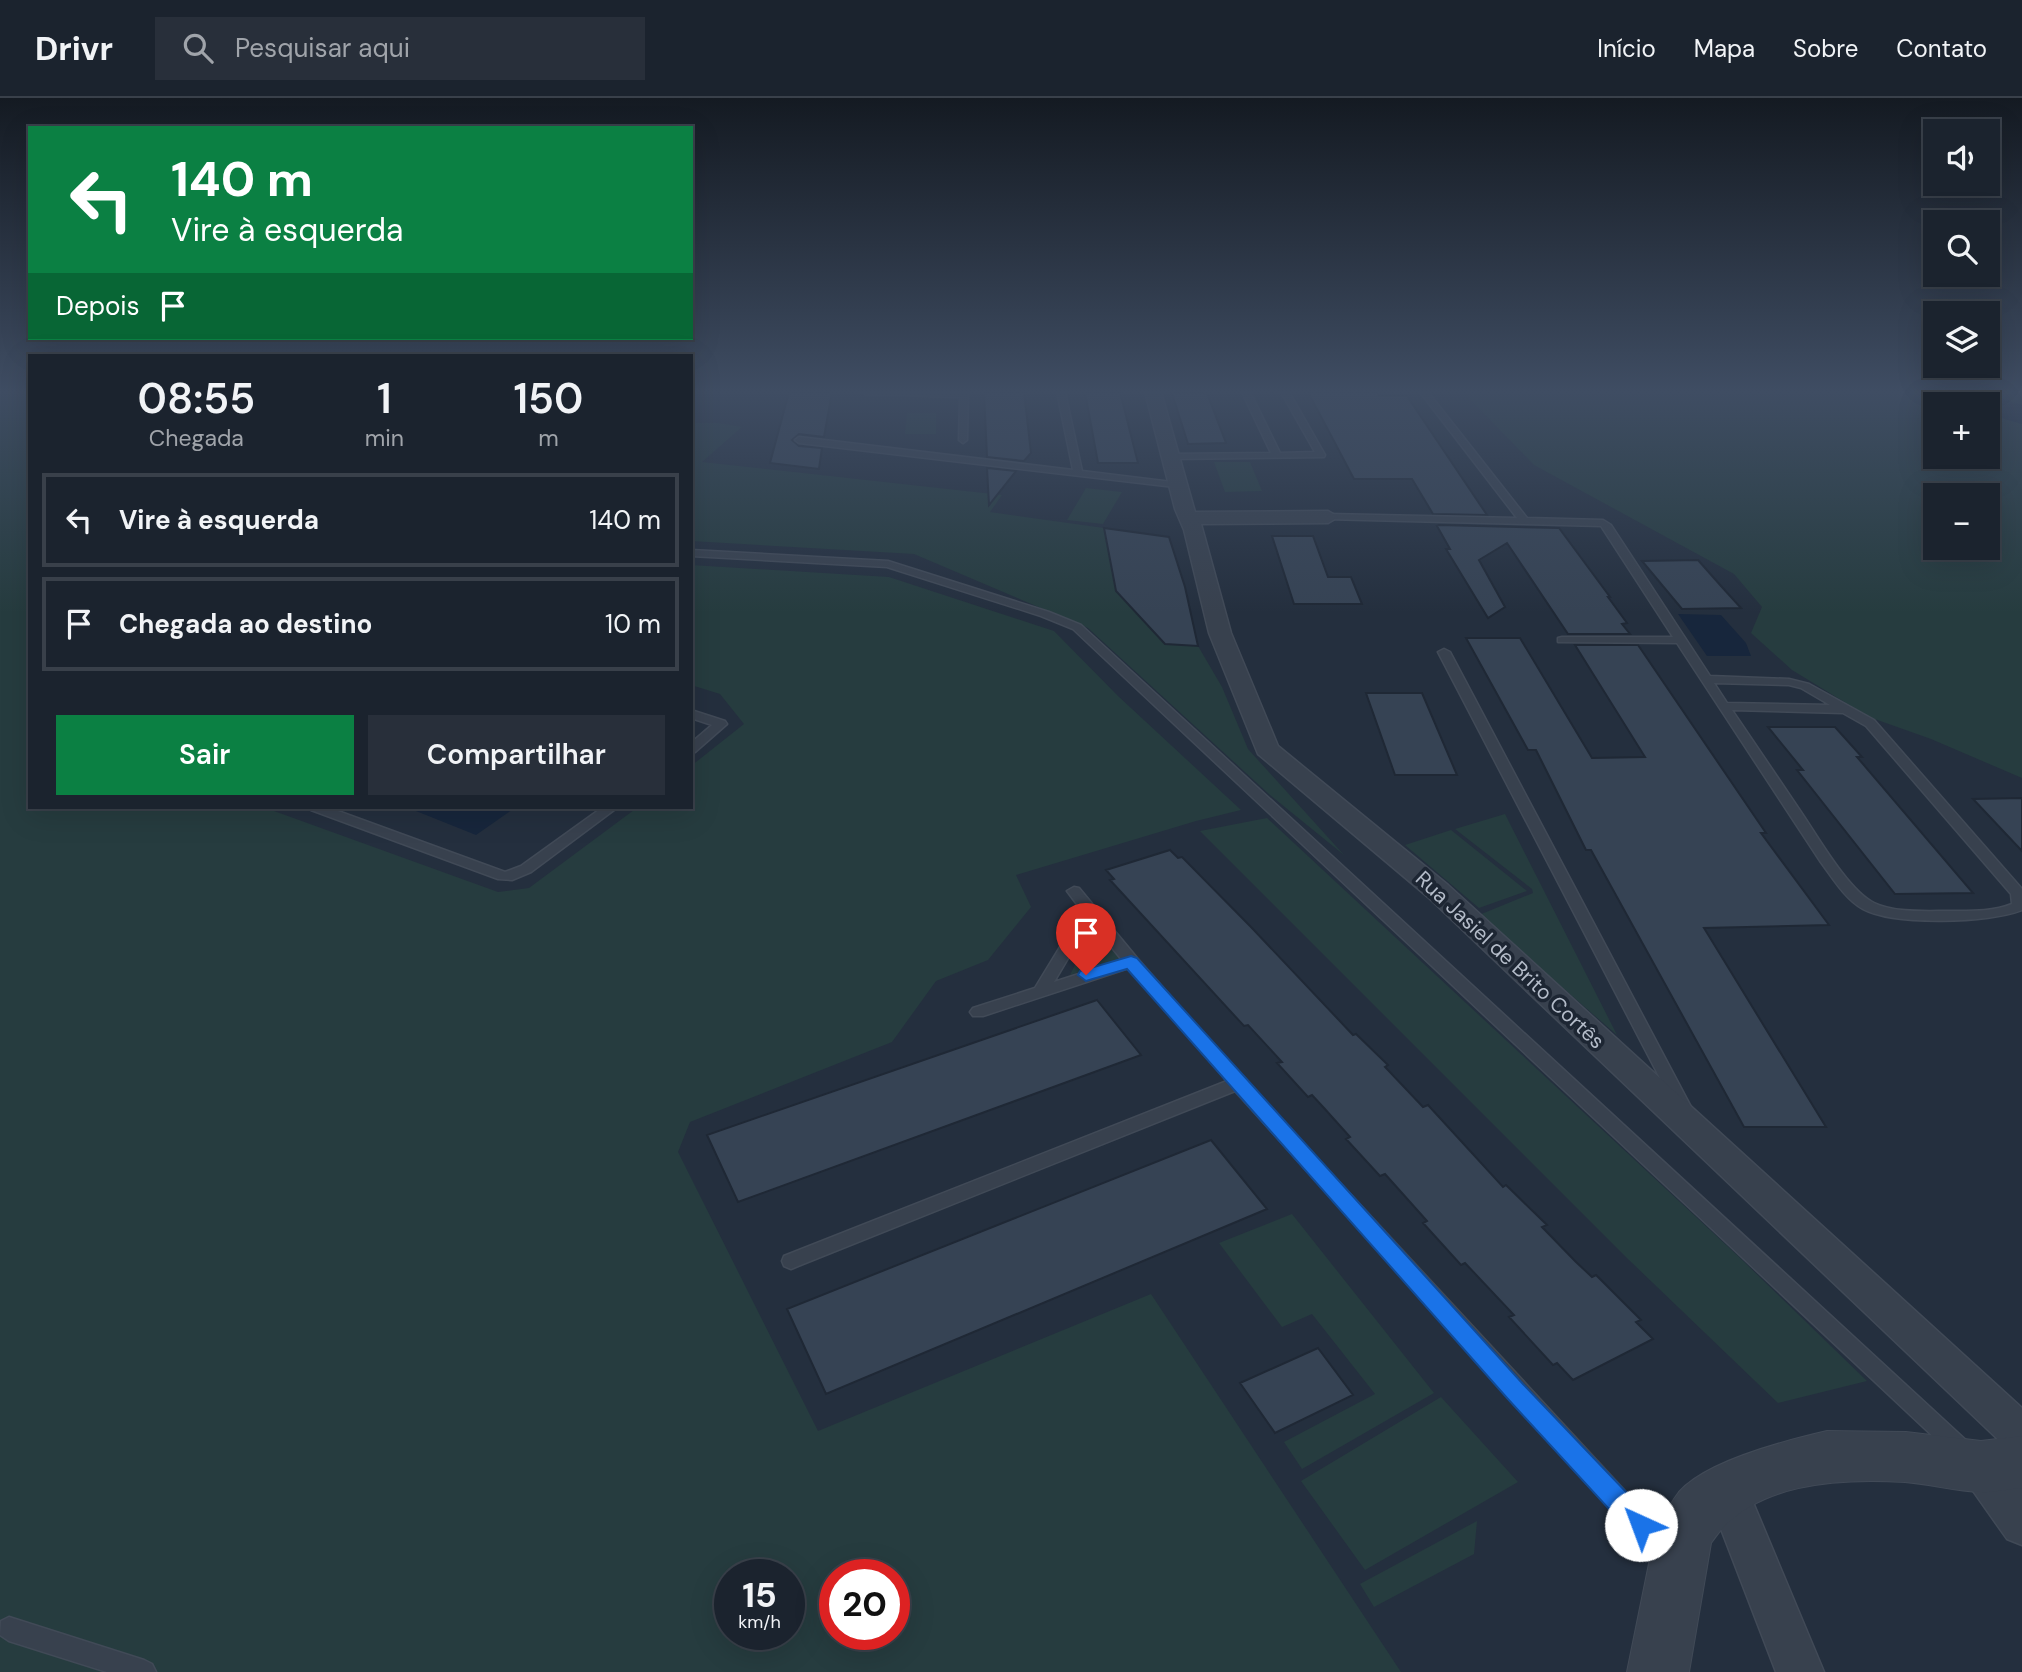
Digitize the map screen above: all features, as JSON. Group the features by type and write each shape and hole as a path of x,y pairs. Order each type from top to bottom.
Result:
{"street":[{"name":"Rua Jasiel de Brito Cortês","path":"1174,465 1184,509 1189,518 1220,633 1267,749 1438,891 1696,1133 2008,1455 2022,1524"},
{"path":"1189,518 1328,517"},
{"path":"1658,1672 1684,1534 1701,1509 1727,1490 1782,1467 1826,1456 2008,1455"},
{"path":"1727,1490 1800,1672"}],"lane":[{"path":"1008,465 1180,486"},
{"path":"1076,465 1078,474"},
{"path":"1480,465 1522,520"},
{"path":"1328,517 1596,521 1605,524 1705,679 1723,706 1817,845 1854,893 1869,906 1896,914 2002,913 2019,906 2018,893 1870,723 1805,686 1789,682 1705,679"},
{"path":"693,553 888,564 1045,614 1077,627 2008,1455"},
{"path":"1562,640 1680,640"},
{"path":"1444,652 1696,1133"},
{"path":"1723,706 1846,709"},
{"path":"693,715 721,724 693,747"},
{"path":"321,809 503,876 512,876 526,869 608,809"},
{"path":"337,815 348,809"},
{"path":"1074,891 1131,962 1238,1083 1515,1391 1677,1564"},
{"path":"1042,989 1089,911"},
{"path":"978,1012 1131,962"},
{"path":"791,1261 1238,1083"},
{"path":"9,1629 144,1672"}],"green space":[{"path":"0,465 28,465 28,809 269,809 498,892 529,888 635,809 693,809 693,764 744,724 720,694 693,686 693,565 889,577 1054,631 1118,696 1241,810 1016,875 1031,907 988,960 936,981 892,1042 690,1122 678,1152 818,1431 1151,1294 1401,1672 0,1672"},
{"path":"693,465 733,465 1002,495 990,512 1104,528 1113,576 1130,588 1115,589 1165,644 1198,646 1222,687 1248,749 1344,855 1270,795 1088,628 914,554 693,541"},
{"path":"1215,465 1251,465 1262,491 1225,492"},
{"path":"1535,465 1923,465 1923,469 2000,469 2000,465 2022,465 2022,778 1931,739 1869,717 1792,670 1751,633 1762,607 1734,574"},
{"path":"1086,488 1122,492 1103,524 1067,520"},
{"path":"1505,814 1617,1035 1479,915 1533,893 1532,889 1455,829"},
{"path":"1267,818 1738,1256 1867,1381 1778,1403 1629,1260 1200,831"},
{"path":"1451,830 1527,891 1479,908 1405,845"},
{"path":"1093,928 1120,959 1070,975"},
{"path":"1292,1214 1434,1393 1302,1469 1284,1442 1375,1394 1312,1314 1282,1327 1219,1243"},
{"path":"1441,1397 1518,1482 1365,1570 1301,1481"},
{"path":"1477,1521 1474,1554 1374,1607 1360,1584"}],"water":[{"path":"1678,614 1721,615 1746,643 1751,656 1707,656"},
{"path":"411,809 513,809 476,835"}],"building":[{"path":"790,465 820,465 819,469"},
{"path":"1347,465 1454,465 1487,515 1433,514 1412,479 1354,479"},
{"path":"987,468 1016,471 989,505"},
{"path":"1437,526 1559,528 1610,597 1627,623 1622,624 1630,634 1568,634 1507,543 1479,560 1505,607 1488,618 1446,549 1450,549"},
{"path":"1104,528 1169,537 1185,587 1198,646 1165,644 1116,591"},
{"path":"1272,536 1313,536 1328,577 1351,577 1362,604 1294,604"},
{"path":"1698,560 1741,608 1682,609 1642,561"},
{"path":"1466,638 1520,638 1592,758 1645,757 1575,645 1638,645 1766,833 1761,833 1829,925 1704,928 1826,1127 1744,1127 1591,850 1586,850 1536,750 1528,750"},
{"path":"1366,693 1422,693 1457,775 1395,775"},
{"path":"1768,727 1835,727 1862,757 1857,757 1973,893 1895,894 1797,770 1803,770"},
{"path":"2022,798 2022,851 1973,799"},
{"path":"1170,850 1178,858 1182,857 1353,1035 1356,1034 1388,1065 1385,1067 1423,1107 1428,1105 1503,1187 1506,1185 1547,1225 1542,1227 1576,1262 1592,1277 1596,1275 1641,1320 1636,1322 1653,1339 1573,1380 1557,1363 1553,1365 1509,1317 1514,1315 1465,1263 1461,1265 1423,1223 1427,1221 1385,1174 1380,1176 1346,1139 1350,1137 1324,1108 1312,1095 1308,1097 1277,1063 1282,1062 1248,1025 1244,1026 1110,880 1114,879 1106,870"},
{"path":"1097,1000 1141,1055 738,1202 707,1135"},
{"path":"1211,1140 1267,1209 826,1394 787,1309"},
{"path":"1318,1348 1353,1395 1275,1433 1240,1383"}],"route":[{"path":"1086,975 1131,962 1515,1391 1641,1525"}]}
